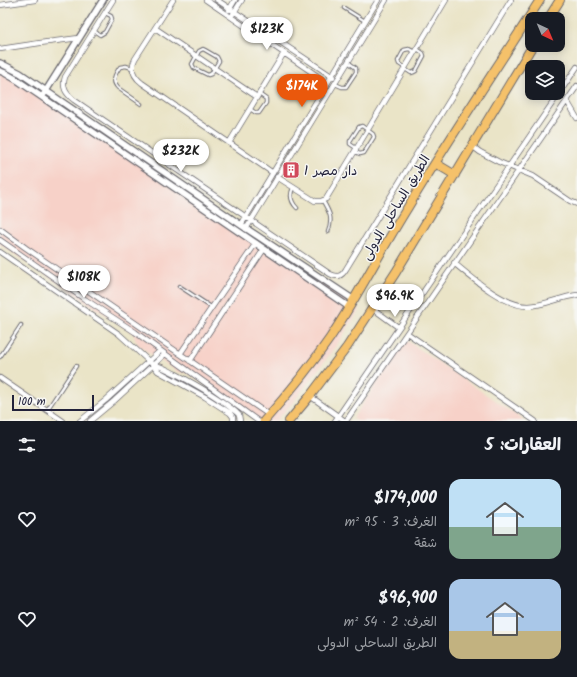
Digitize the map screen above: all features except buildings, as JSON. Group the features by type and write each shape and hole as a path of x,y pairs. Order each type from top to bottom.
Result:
{"highway":[{"name":"الطريق الساحلى الدولى","path":"267,418 300,379 330,337 435,163 540,0"},
{"path":"552,12 560,0"},
{"path":"289,421 310,396 347,346 396,272 529,52"},
{"path":"435,163 455,175"}],"street":[{"path":"0,4 35,0"},
{"path":"42,98 103,0"},
{"path":"113,0 65,76 64,87 66,92 74,100 330,274 338,276 341,275 346,269 511,0"},
{"path":"173,0 135,59 132,68 134,75 142,83 273,173"},
{"path":"206,0 322,79 332,90"},
{"path":"217,0 332,76 336,82"},
{"path":"226,14 235,0"},
{"path":"231,17 242,0"},
{"path":"244,227 246,217 378,0"},
{"path":"244,227 251,220 386,0"},
{"path":"277,177 315,201 323,200 328,196 446,0"},
{"path":"155,28 214,69 258,96"},
{"path":"0,49 40,42 79,38"},
{"path":"228,143 284,53"},
{"path":"0,63 7,65 20,73 244,227 351,303"},
{"path":"335,421 577,67"},
{"path":"0,71 17,80 264,249 351,303"},
{"path":"310,396 345,421 577,86"},
{"path":"567,101 577,118"},
{"path":"472,146 490,158 538,178 570,201 577,204"},
{"path":"0,229 196,365 267,418"},
{"path":"0,240 144,339 258,421"},
{"path":"180,354 256,243"},
{"path":"190,361 264,249"},
{"path":"0,252 119,334 158,371 205,397 230,413 233,420 240,419 239,415 233,409 202,389 160,366 153,365"},
{"path":"454,263 483,287 509,302 516,304 530,306 577,295"},
{"path":"372,308 397,329 407,333 535,421"},
{"path":"402,323 407,333"},
{"path":"144,339 148,332"},
{"path":"80,421 106,400 160,351"},
{"path":"90,421 165,354"},
{"path":"190,372 196,365"},
{"path":"0,378 63,421"}],"lane":[{"path":"344,8 365,22"},
{"path":"94,31 103,34 112,18 105,12"},
{"path":"203,49 216,57 219,61 211,74 208,75 194,68 192,64 196,56 199,51 203,49"},
{"path":"406,49 416,50 423,53 424,56 416,71 411,73 405,68 399,64 398,60 406,49"},
{"path":"336,82 342,87 346,87 356,72 356,68 348,62"},
{"path":"132,68 126,66 120,67 114,81 118,88 141,104"},
{"path":"250,109 260,112 266,101 265,98 258,96"},
{"path":"360,126 368,130 374,137 364,153 360,154 356,150 350,144 350,141 360,126"},
{"path":"294,188 291,193 291,198 293,204 297,208"},
{"path":"323,200 331,219 331,226 328,232"},
{"path":"179,286 212,307"},
{"path":"0,357 21,325"},
{"path":"47,410 76,366"}],"shaded area":[{"path":"0,67 20,78 360,309 337,345 294,401 276,421 261,421 187,373 178,372 138,345 133,333 0,244"},
{"path":"406,340 525,421 357,421 353,418"}],"place":[{"name":"دار مصر 1","path":"291,170"}]}
